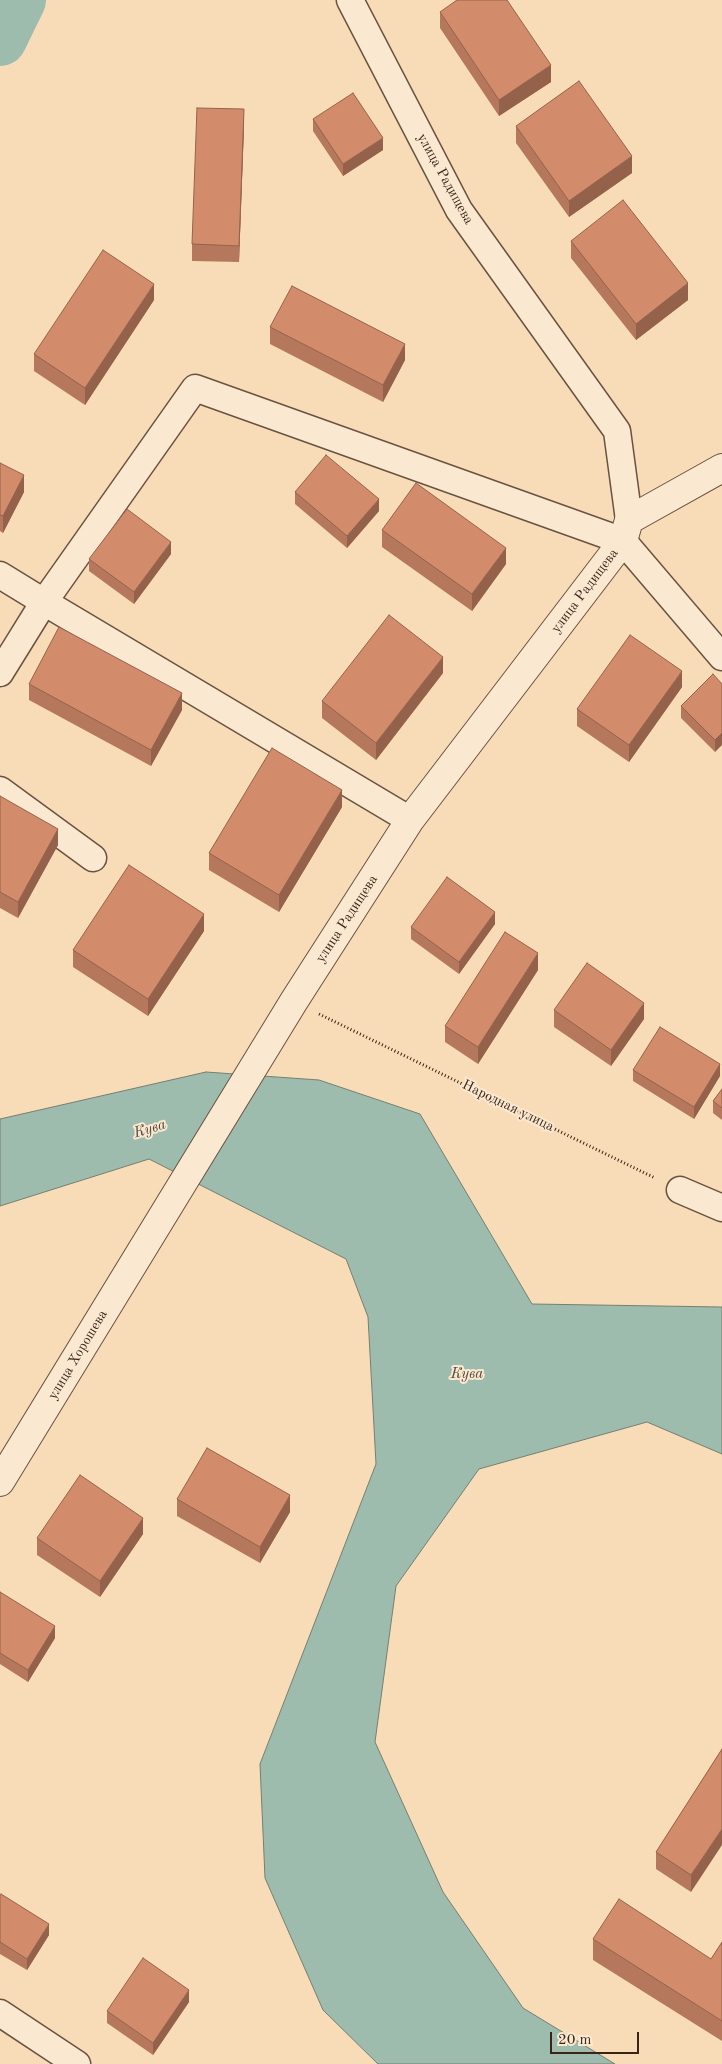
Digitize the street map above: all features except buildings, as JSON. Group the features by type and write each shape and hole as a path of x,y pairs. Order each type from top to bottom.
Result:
{"street":[{"name":"улица Радищева","path":"155,1228 294,1001 410,820 626,531 617,431 459,210 350,0"},
{"path":"0,673 44,602 195,388 626,531 722,657"},
{"path":"626,531 722,468"},
{"path":"0,575 410,820"},
{"path":"0,790 93,858"},
{"path":"680,1190 722,1208"},
{"name":"улица Хорошева","path":"0,1482 155,1228"},
{"path":"0,2013 78,2064"}],"path":[{"name":"Народная улица","path":"294,1001 680,1190"}],"water":[{"name":"Кува","path":"206,1072 319,1080 420,1114 532,1304 722,1307 722,1454 647,1422 479,1469 396,1586 375,1742 443,1892 523,2008 615,2064 378,2064 323,2010 265,1878 260,1764 376,1464 368,1317 346,1259 149,1159 0,1206 0,1119"}],"waterway":[{"path":"0,39 19,0"}]}
